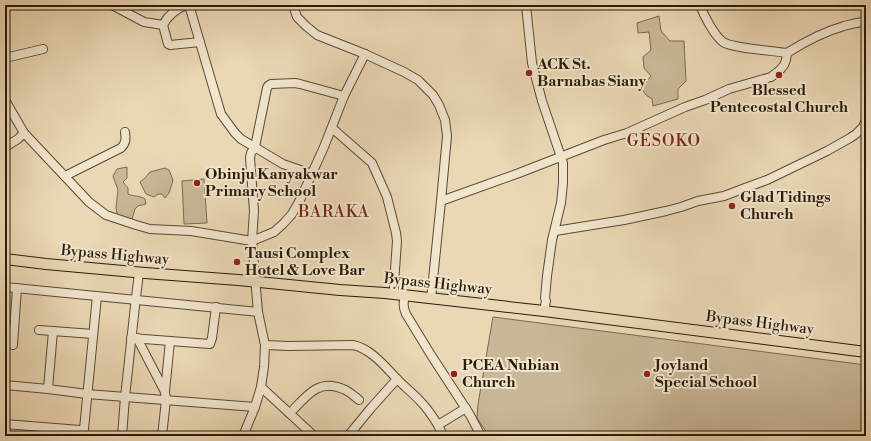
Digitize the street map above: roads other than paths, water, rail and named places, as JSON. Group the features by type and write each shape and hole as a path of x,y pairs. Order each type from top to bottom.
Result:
{"main road":[{"name":"Bypass Highway","path":"5,259 54,265 394,294 544,311 866,352"}],"street":[{"path":"112,5 144,22 163,26"},
{"path":"200,42 168,44 163,26 166,20 178,9 188,5 200,42 221,114 238,136 283,164 312,174"},
{"path":"293,5 297,17 317,35 365,54 418,80 433,95 439,105 445,120 447,136 442,201 431,299"},
{"path":"526,5 532,63 542,101 562,156 563,163 564,183 561,204 552,240 544,311"},
{"path":"700,5 705,18 712,29 726,44 751,49 787,53 807,40 832,30 859,22 866,22"},
{"path":"5,58 44,50"},
{"path":"442,201 627,132 729,89 771,77 784,65 787,53"},
{"path":"5,100 24,133 89,202 106,215 150,229 191,232 252,241 274,232 292,214 312,174 344,96 365,54"},
{"path":"243,436 262,387 264,367 265,345 258,312 252,241 254,211 250,158 255,147 268,86 271,84 295,83 344,96"},
{"path":"555,231 624,220 680,208 724,196 767,180 842,142 856,134 862,128 866,120"},
{"path":"332,128 372,163 387,197 397,241 394,294"},
{"path":"65,176 121,148 125,144 125,132"},
{"path":"5,147 24,133"},
{"path":"122,436 125,397 134,338 135,300 139,272"},
{"path":"5,287 258,312"},
{"path":"13,345 17,288"},
{"path":"5,424 83,430 85,426 97,296"},
{"path":"405,296 403,303 406,314 439,368 466,408 481,436"},
{"path":"134,338 210,344 216,307"},
{"path":"39,330 93,334"},
{"path":"48,389 54,331"},
{"path":"134,338 166,396"},
{"path":"162,436 170,341"},
{"path":"265,345 340,345 356,346 364,350 381,363 422,403 438,425 443,436"},
{"path":"348,436 397,379"},
{"path":"5,385 125,397 166,396 255,407"},
{"path":"290,413 310,392 323,386 343,389 359,400"},
{"path":"262,387 314,436"},
{"path":"438,425 466,408"}],"place":[{"name":"ACK St. Barnabas Siany","path":"529,73"},
{"name":"Blessed Pentecostal Church","path":"779,75"},
{"name":"Obinju Kanyakwar Primary School","path":"197,183"},
{"name":"Glad Tidings Church","path":"732,206"},
{"name":"Tausi Complex Hotel & Love Bar","path":"237,262"},
{"name":"PCEA Nubian Church","path":"454,374"},
{"name":"Joyland Special School","path":"647,374"}],"district":[{"name":"GESOKO","path":"664,141"},
{"name":"BARAKA","path":"334,212"}]}
